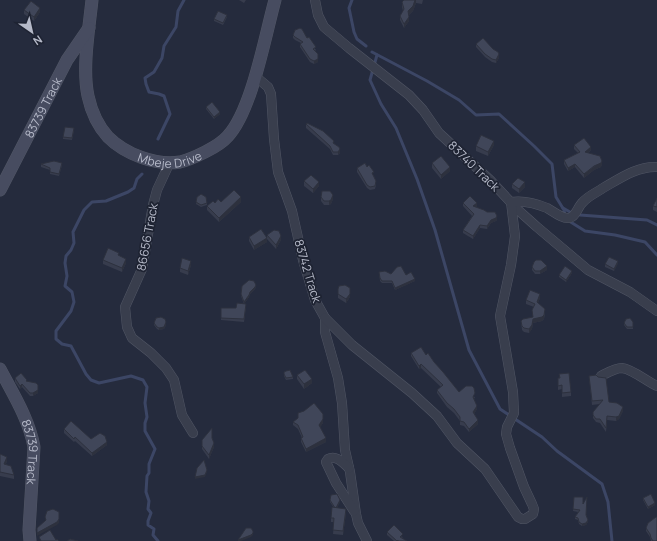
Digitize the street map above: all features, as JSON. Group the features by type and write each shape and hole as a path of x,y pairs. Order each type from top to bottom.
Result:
{"street":[{"name":"Mbeje Drive","path":"92,0 89,28 87,86 88,97 99,124 108,136 124,149 150,160 170,162 180,162 197,156 212,148 228,136 240,115 254,76 275,0"},
{"name":"83740 Track","path":"314,0 318,15 324,27 409,95 439,132 537,227 588,270 630,292 656,309"},
{"name":"83739 Track","path":"0,190 67,60 89,28"},
{"name":"83742 Track","path":"254,76 268,87 271,94 275,154 278,172 292,211 303,260 315,300 325,318 325,332 338,378 342,403 345,450 356,514 358,523 367,541"},
{"name":"86656 Track","path":"170,162 159,184 152,205 142,269 125,307 125,314 127,328 132,338 151,352 169,372 174,380 182,415 193,433"},
{"path":"325,318 352,344 412,393 437,416 457,444 485,470 518,517 525,520 533,514 534,509 520,477 506,434 507,427 514,413 513,392 500,316 511,265 515,236 511,202 526,201 546,208 565,218 570,218 573,217 581,203 587,198 622,176 646,167 657,167"},
{"path":"601,376 613,370 623,368 657,386"},
{"name":"83739 Track","path":"0,369 32,434 34,446 29,530 30,541"},
{"path":"349,468 334,457 328,459 326,462 336,483 356,514"}],"building":[{"path":"404,0 415,0 413,6 408,11 409,17 404,24 400,16 404,9 402,2"},
{"path":"31,1 40,8 34,17 24,10"},
{"path":"218,11 227,15 223,23 214,19"},
{"path":"300,28 316,47 313,49 318,54 318,59 314,61 310,59 300,44 303,42 293,35 295,30"},
{"path":"483,38 493,49 498,52 499,54 496,60 485,54 476,44"},
{"path":"212,102 220,112 214,117 206,107"},
{"path":"307,123 323,131 334,141 333,143 340,149 338,152 333,152 330,146 306,124"},
{"path":"65,127 74,128 72,138 63,137"},
{"path":"481,135 494,141 488,152 476,146"},
{"path":"584,138 591,147 585,152 600,156 602,161 584,174 575,164 568,168 564,160 580,152 574,145"},
{"path":"441,156 450,167 441,175 432,163"},
{"path":"54,161 62,163 59,174 50,172 50,168 41,164"},
{"path":"365,163 367,167 369,165 374,172 372,173 376,181 375,186 370,187 367,185 357,168"},
{"path":"311,175 319,182 313,189 304,181"},
{"path":"518,178 525,182 519,189 512,184"},
{"path":"234,190 241,197 219,218 207,206 213,201 215,203 218,199 221,202"},
{"path":"322,191 330,191 333,195 331,200 324,201 321,197"},
{"path":"201,194 206,197 207,203 201,205 196,202 197,197"},
{"path":"470,196 477,203 473,206 487,212 495,212 497,216 491,220 487,226 480,225 473,236 463,230 474,214 463,203"},
{"path":"657,198 657,207 653,206"},
{"path":"261,229 267,238 254,246 249,237"},
{"path":"274,230 279,231 281,236 276,245 267,235"},
{"path":"108,248 119,253 118,255 126,259 122,268 103,260"},
{"path":"609,257 618,261 614,269 605,264"},
{"path":"182,258 191,261 188,271 180,268"},
{"path":"536,260 541,260 547,266 540,271 535,271 532,267"},
{"path":"401,266 406,275 411,272 415,279 395,288 392,281 382,281 379,272 385,271 391,274 397,267"},
{"path":"565,266 572,271 566,280 559,275"},
{"path":"249,280 254,281 256,285 244,302 241,294 242,286"},
{"path":"345,285 350,288 350,294 346,299 338,294 339,286"},
{"path":"530,290 540,294 537,302 545,309 542,317 533,319 532,325 529,329 522,326 521,321 523,319 533,317 532,310 535,304 526,300"},
{"path":"237,303 246,304 244,319 221,318 221,308 236,308"},
{"path":"161,317 165,319 166,322 164,327 159,328 154,323 156,318"},
{"path":"630,318 633,322 633,327 627,327 624,323 626,319"},
{"path":"421,347 426,355 428,353 459,392 466,386 472,386 474,388 475,393 473,397 477,406 473,412 478,420 469,429 464,422 460,421 460,417 437,390 443,385 421,364 419,366 411,353"},
{"path":"290,370 293,377 286,378 284,372"},
{"path":"305,370 312,379 304,384 297,375"},
{"path":"21,373 27,380 26,381 36,383 38,385 38,390 30,393 22,384 20,386 15,378"},
{"path":"569,373 571,392 562,393 562,385 558,386 558,378 560,378 559,374"},
{"path":"596,375 598,377 606,378 609,402 617,403 623,407 619,416 607,416 606,428 600,419 596,419 593,415 593,412 603,400 592,401 589,376"},
{"path":"314,403 323,414 323,419 319,425 326,438 306,449 301,438 303,437 298,425 293,422 298,418 298,413 304,411"},
{"path":"71,421 91,439 100,433 105,436 107,442 92,453 64,429"},
{"path":"212,428 212,438 214,443 209,455 202,446 202,440"},
{"path":"0,454 7,457 4,464 11,466 14,475 0,472"},
{"path":"204,460 207,470 205,475 195,477 197,468"},
{"path":"337,494 340,500 335,508 330,500 331,495"},
{"path":"651,494 655,503 648,507 643,498"},
{"path":"574,497 583,497 583,504 587,497 586,515 588,520 586,523 582,524 579,522 578,518 575,517 580,510 573,509"},
{"path":"332,507 346,509 343,531 333,530 334,518 331,518"},
{"path":"53,509 59,512 59,519 57,522 37,533 37,528 46,520 45,517 47,511"},
{"path":"656,517 657,541 653,541 646,528 648,523"},
{"path":"394,525 403,534 400,537 407,541 397,541 387,532"},
{"path":"246,528 251,528 253,533 238,540"},
{"path":"50,530 56,540 57,539 59,541 41,541 39,537"},
{"path":"70,539 78,541 67,541"}],"waterway":[{"path":"158,139 170,114 164,96 149,92 145,78 154,72 162,58 164,46 176,27 178,11 184,0"},
{"path":"352,0 349,8 354,32 357,39 366,46"},
{"path":"372,52 459,100 476,115 499,114 552,164 556,197 564,210 565,215"},
{"path":"377,55 370,80 381,104 396,128 417,179 435,230 469,350 500,409 542,437 557,451 602,484 608,502 612,541"},
{"path":"142,174 137,179 134,188 128,192 106,201 92,202 84,210 73,232 74,243 66,256 65,263 67,276 65,286 72,292 74,302 71,311 56,331 56,339 62,344 71,346 86,374 91,380 99,383 131,376 143,380 147,387 145,403 147,417 145,431 155,449 149,464 149,473 147,476 146,492 149,501 148,509 151,513 148,525 154,529 153,535 158,541"},
{"path":"563,208 570,212"},
{"path":"580,215 647,220 657,225"},
{"path":"569,221 585,231 615,235 645,242 657,255"}]}
